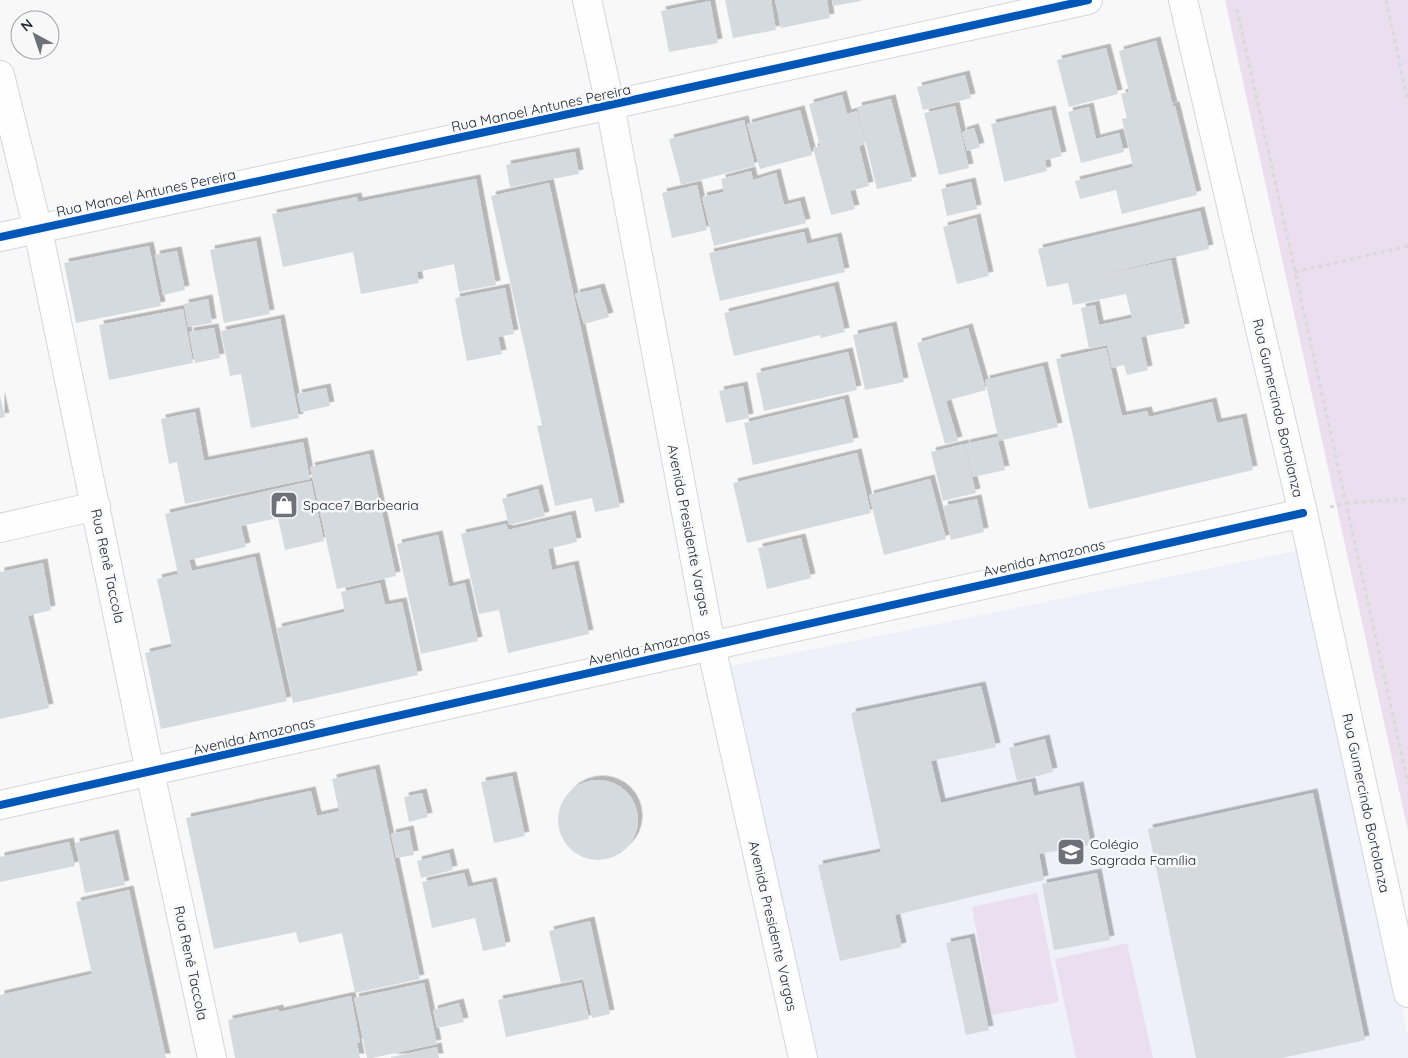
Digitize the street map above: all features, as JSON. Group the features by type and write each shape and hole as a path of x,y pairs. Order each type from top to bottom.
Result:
{"street":[{"name":"Avenida Presidente Vargas","path":"587,0 610,106 711,646 803,1058"},
{"name":"Rua Manoel Antunes Pereira","path":"0,237 610,106 1088,0"},
{"name":"Rua Gumercindo Bortolanza","path":"1183,0 1303,513 1408,993"},
{"name":"Rua Renê Taccola","path":"0,76 38,230 150,772 212,1058"},
{"path":"0,528 96,506"},
{"name":"Avenida Amazonas","path":"0,804 1303,513"}],"path":[{"path":"1386,0 1408,102"},
{"path":"1237,9 1408,784"},
{"path":"1296,272 1408,246"},
{"path":"1303,513 1346,503 1408,499"}],"shaded area":[{"path":"1225,0 1408,0 1408,831"},
{"name":"Colégio Sagrada Família","path":"1310,548 1408,1038 1408,1058 816,1058 730,666"},
{"path":"1037,893 1059,1002 992,1015 972,907"},
{"path":"1127,943 1153,1058 1076,1058 1055,959"}],"building":[{"path":"725,0 771,0 776,30 733,38"},
{"path":"775,0 827,0 830,18 781,28"},
{"path":"832,0 861,0 861,1 833,6"},
{"path":"710,1 718,43 669,52 661,11"},
{"path":"1156,41 1173,106 1152,112 1175,106 1197,195 1122,214 1116,190 1080,199 1075,181 1133,167 1122,119 1127,118 1121,94 1129,92 1119,51"},
{"path":"1106,48 1118,94 1069,107 1057,60"},
{"path":"965,75 971,98 923,110 917,87"},
{"path":"842,95 847,114 857,111 865,144 859,146 869,186 850,191 855,209 831,215 813,148 820,146 809,104"},
{"path":"891,99 912,181 877,189 857,107"},
{"path":"955,106 969,168 939,175 924,113"},
{"path":"1089,107 1096,139 1119,133 1124,152 1081,163 1068,112"},
{"path":"800,110 812,155 760,169 747,124"},
{"path":"1051,110 1062,156 1045,160 1047,171 1004,182 991,124"},
{"path":"744,120 755,166 681,185 669,139"},
{"path":"974,128 980,147 967,151 962,132"},
{"path":"575,152 579,174 510,187 506,165"},
{"path":"751,171 753,180 776,173 784,205 800,201 806,223 714,246 702,197 724,192 721,179"},
{"path":"476,179 496,285 459,292 454,264 417,272 419,283 361,294 353,252 283,267 272,214 357,197 358,202"},
{"path":"971,182 977,209 947,216 941,189"},
{"path":"549,183 620,507 595,512 592,498 555,506 537,426 542,425 491,196"},
{"path":"697,185 707,230 672,238 662,193"},
{"path":"1200,211 1209,249 1074,281 1171,260 1185,328 1141,337 1148,370 1127,375 1124,365 1112,368 1107,345 1089,349 1081,308 1095,305 1099,325 1132,318 1126,294 1073,305 1068,283 1047,287 1038,249"},
{"path":"976,218 989,276 957,284 943,227"},
{"path":"804,232 807,244 837,237 845,272 720,301 709,253"},
{"path":"256,241 270,314 224,323 210,250"},
{"path":"149,246 161,306 76,323 64,263"},
{"path":"177,251 185,290 163,295 155,255"},
{"path":"834,286 845,332 821,338 820,335 734,356 724,313"},
{"path":"505,288 514,334 498,337 502,354 467,361 455,298"},
{"path":"600,288 609,317 584,324 575,294"},
{"path":"208,299 212,323 188,327 184,304"},
{"path":"183,309 193,363 109,380 99,325"},
{"path":"280,319 299,418 251,428 241,374 230,376 221,331"},
{"path":"892,326 904,382 865,390 853,335"},
{"path":"214,328 220,358 195,363 189,332"},
{"path":"968,328 986,390 946,401 958,441 945,444 917,343"},
{"path":"1106,348 1122,416 1147,411 1149,417 1212,402 1217,423 1242,418 1253,470 1089,509 1056,359"},
{"path":"848,352 857,390 764,411 756,373"},
{"path":"1043,366 1058,427 999,441 985,380"},
{"path":"743,386 749,418 726,423 719,391"},
{"path":"326,388 330,406 301,412 297,394"},
{"path":"0,396 5,417 0,418"},
{"path":"844,399 854,442 753,465 744,423"},
{"path":"195,412 204,461 303,442 310,479 185,504 177,462 169,464 161,419"},
{"path":"997,437 1005,470 973,477 965,444"},
{"path":"964,444 976,493 943,501 931,452"},
{"path":"857,453 871,513 747,543 733,483"},
{"path":"369,454 396,576 337,589 310,467"},
{"path":"930,479 946,539 884,555 869,495"},
{"path":"311,481 324,541 285,550 278,518 241,526 246,547 189,560 192,571 255,557 287,701 161,729 145,653 172,647 157,579 178,574 165,514"},
{"path":"538,489 545,516 509,525 502,499"},
{"path":"977,499 984,532 951,540 943,506"},
{"path":"571,515 577,542 548,549 552,570 574,565 589,634 508,653 499,610 479,614 461,534 506,524 508,530"},
{"path":"438,535 449,587 465,583 478,641 421,654 397,544"},
{"path":"801,538 811,578 767,589 758,548"},
{"path":"43,563 51,610 28,616 49,708 0,719 0,572"},
{"path":"380,583 385,605 402,602 418,675 293,703 277,628 345,612 341,592"},
{"path":"981,686 996,747 931,761 941,803 1031,782 1034,796 1079,786 1091,845 1039,854 1044,880 895,915 902,947 840,961 818,865 881,852 851,713"},
{"path":"1045,739 1053,772 1017,781 1009,748"},
{"path":"375,769 420,979 355,993 342,933 299,943 296,932 214,949 186,818 311,791 317,816 339,811 332,779"},
{"path":"512,776 525,836 494,843 481,782"},
{"path":"598,780 613,783 626,792 635,805 638,820 635,835 626,848 613,857 598,860 583,857 570,848 561,835 558,820 561,805 570,792 583,783"},
{"path":"422,793 428,817 409,822 404,797"},
{"path":"1313,793 1365,1040 1282,1058 1196,1058 1148,829"},
{"path":"409,830 414,855 396,858 391,834"},
{"path":"114,834 125,885 85,893 75,843"},
{"path":"69,842 75,866 0,882 0,857"},
{"path":"449,853 453,870 421,878 417,861"},
{"path":"464,873 468,887 492,882 506,946 483,951 475,918 432,928 422,882"},
{"path":"1097,873 1110,940 1054,950 1042,884"},
{"path":"129,890 166,1058 0,1058 0,995 92,974 76,902"},
{"path":"590,921 610,1014 592,1018 583,978 561,983 549,931"},
{"path":"970,938 989,1030 966,1035 946,943"},
{"path":"424,983 437,1044 367,1058 354,998"},
{"path":"581,983 589,1019 506,1037 498,1000"},
{"path":"351,996 360,1042 357,1043 360,1058 235,1058 228,1020 279,1009 279,1012"},
{"path":"459,1003 464,1022 437,1028 433,1010"},
{"path":"437,1047 439,1058 391,1058 391,1057"}],"cycle path":[{"path":"0,237 1088,0"},
{"path":"0,805 1303,513"}],"place":[{"name":"Space7 Barbearia","path":"284,505"},
{"name":"Colégio Sagrada Família","path":"1071,852"}]}
